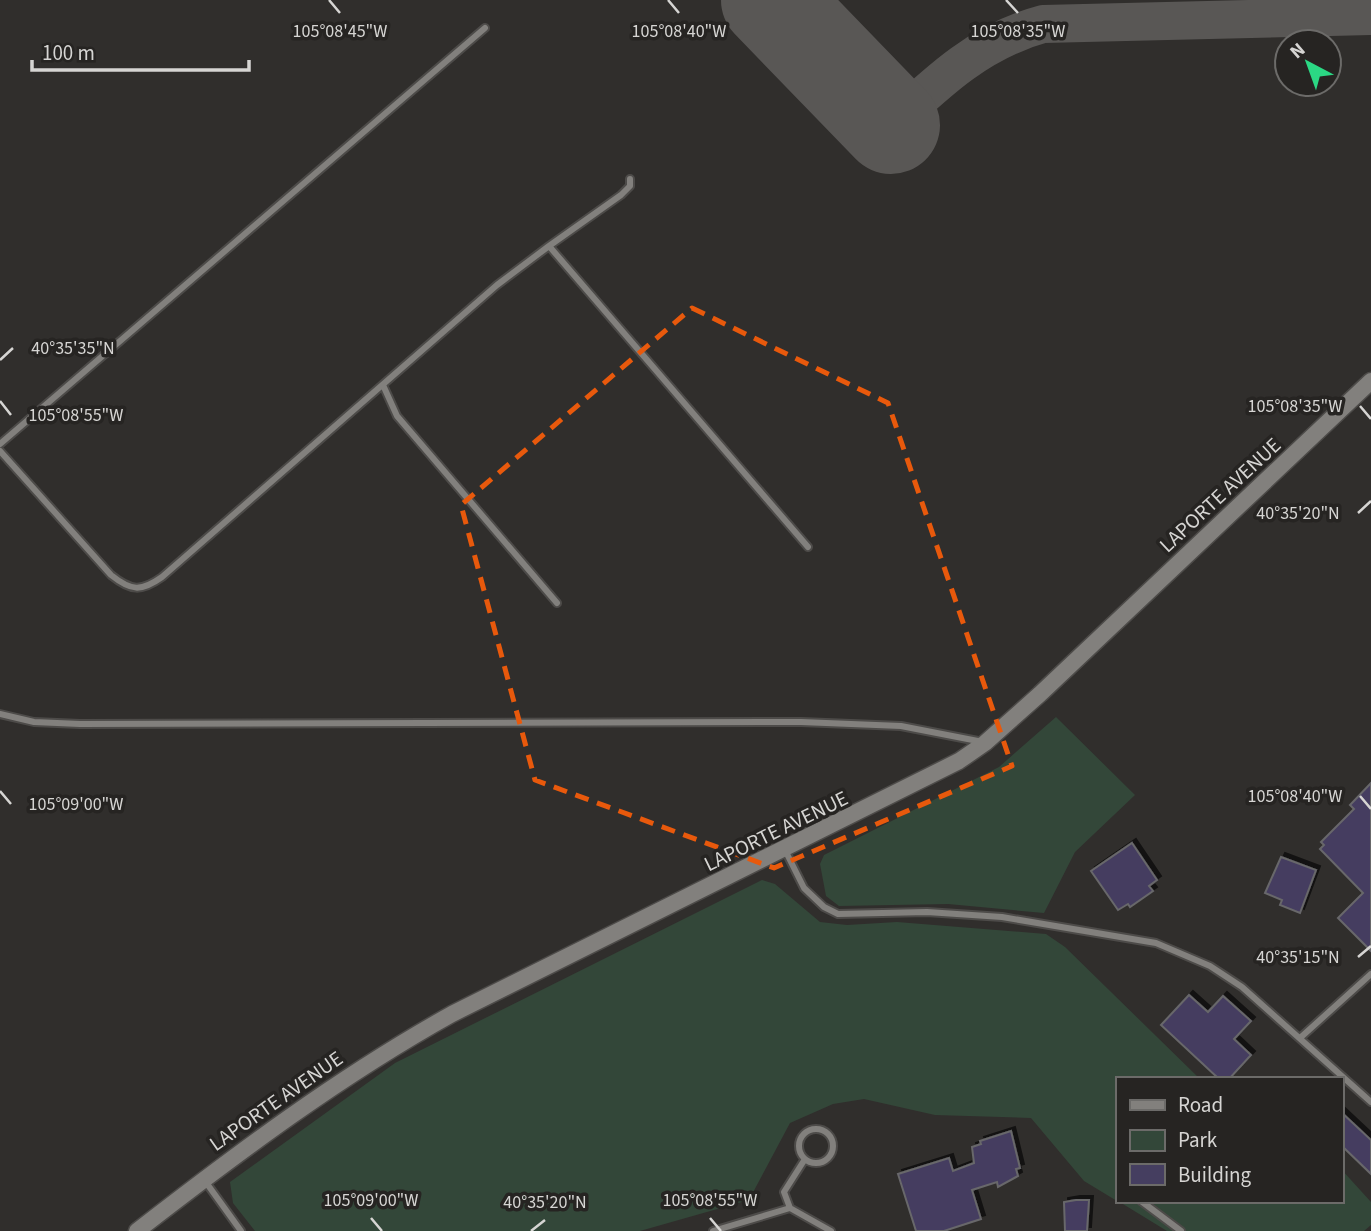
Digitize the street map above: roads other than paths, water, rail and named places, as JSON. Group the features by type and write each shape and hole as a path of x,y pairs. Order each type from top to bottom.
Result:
{"street":[{"name":"LAPORTE AVENUE","path":"137,1231 267,1130 382,1053 452,1014 925,781 985,743 1371,381"}],"lane":[{"path":"0,444 485,28"},
{"path":"0,451 111,575 125,586 141,589 162,577 497,285 621,195 630,186 630,179"},
{"path":"549,246 808,547"},
{"path":"383,385 397,416 557,603"},
{"path":"0,714 34,722 80,724 814,723 901,726 985,743"},
{"path":"785,850 804,888 824,908 838,914 927,912 1002,918 1156,943 1210,966 1242,987 1371,1102"},
{"path":"1300,1038 1371,974"},
{"path":"1364,980 1371,985"},
{"path":"814,1129 825,1131 833,1145 830,1156 816,1163 805,1159 799,1144 803,1134 814,1129"},
{"path":"805,1159 784,1192 790,1208 831,1231"},
{"path":"203,1180 241,1231"},
{"path":"1143,1203 1181,1231"},
{"path":"713,1231 790,1208"}]}
